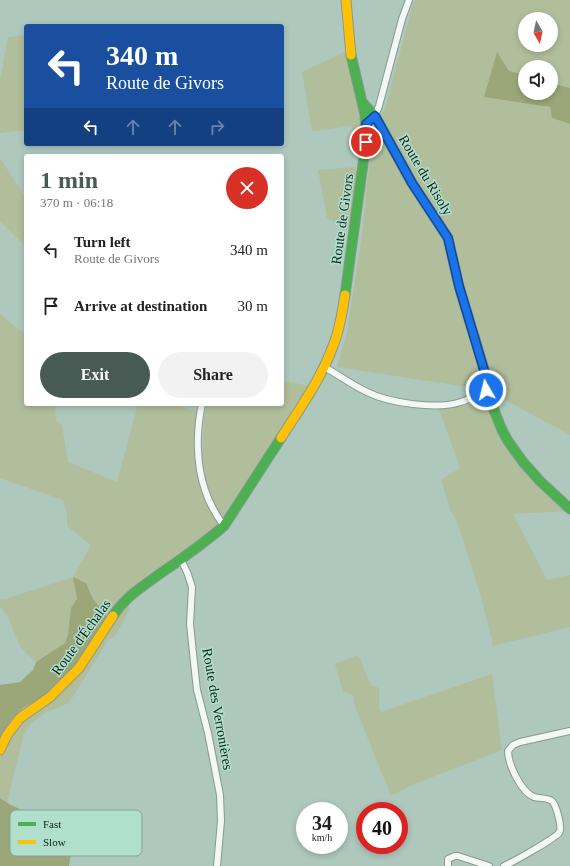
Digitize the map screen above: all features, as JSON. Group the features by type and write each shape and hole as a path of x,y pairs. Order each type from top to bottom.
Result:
{"street":[{"name":"Route de Givors","path":"224,526 315,385 334,345 342,315 366,142 366,124 363,103 351,54 346,0"},
{"path":"366,124 375,116 385,86 402,19 409,0"},
{"name":"Route du Risoly","path":"363,103 375,116 412,183 448,238 459,286 484,370 486,390"},
{"path":"324,367 367,392 386,400 408,404 443,405 461,402 486,390 508,441 523,462 540,481 570,509"},
{"path":"202,406 199,434 199,461 201,474 205,491 224,526"},
{"name":"Route d'Échalas","path":"0,750 7,735 20,718 56,692 79,668 116,610 136,591 181,560 224,526"},
{"name":"Route des Verronières","path":"181,560 188,572 192,587 190,624 197,690 208,733 220,795 221,821 217,866"},
{"path":"504,866 532,851 558,833 560,827 553,802 548,799 534,797 520,785 509,760 508,750 513,745 520,742 570,731"},
{"path":"448,866 448,859 458,856 489,866"}],"green space":[{"path":"415,0 570,0 570,88 558,85 558,60 518,60 518,73 509,71 484,97 550,107 552,118 570,124 570,435 487,390 337,367 347,332 362,235 373,127 385,109 412,6"},
{"path":"24,35 24,130 0,133 0,81 8,37"},
{"path":"347,51 360,105 363,147 356,148 352,126 312,131 302,72"},
{"path":"497,52 509,71 518,73 518,100 558,100 558,85 570,88 570,124 552,118 550,107 484,97"},
{"path":"0,158 24,195 24,245 0,221"},
{"path":"356,167 357,172 350,230 327,218 318,170"},
{"path":"0,314 24,333 24,406 55,406 56,420 62,425 68,462 117,482 137,406 183,406 183,408 199,411 197,465 199,481 217,521 217,526 117,602 107,616 93,599 86,583 74,588 77,599 72,608 68,636 65,643 36,662 20,646 7,615 0,606 0,599 5,599 73,577 91,545 67,526 67,514 63,500 0,478"},
{"path":"284,380 309,386 273,445 228,514 224,517 213,503 202,469 204,419 207,406 284,406"},
{"path":"484,397 487,399 502,436 570,511 513,514 547,580 570,575 570,627 493,646 486,615 458,524 451,512 441,480 460,468 439,409 462,406 473,403"},
{"path":"73,577 86,583 93,599 107,616 103,625 81,661 49,694 23,708 12,719 0,737 0,685 20,682 33,670 36,662 65,643 68,635 71,608 77,599"},
{"path":"129,603 129,610 115,636 108,640 69,703 46,712 31,724 24,734 7,802 0,798 0,758 8,738 19,724 76,676 93,655 116,618"},
{"path":"358,655 371,685 379,688 379,708 381,712 492,674 502,750 415,784 391,796 354,704 353,695 343,692 335,664"},
{"path":"0,798 22,810 10,810 10,856 71,856 69,866 0,866"}],"traffic: fast":[{"path":"345,295 366,142 365,115 351,55"},
{"path":"363,103 375,116 412,183 448,238 459,286 484,369 486,390 502,430 523,462 540,481 570,509"},
{"path":"113,616 123,603 135,592 224,526 281,438"}],"traffic: slow":[{"path":"346,0 351,55"},
{"path":"281,438 310,393 328,358 337,334 345,295"},
{"path":"0,750 7,735 20,718 50,697 79,668 113,616"}],"route":[{"path":"366,142 366,124 375,116 412,183 448,238 459,286 484,370 486,390"}]}
